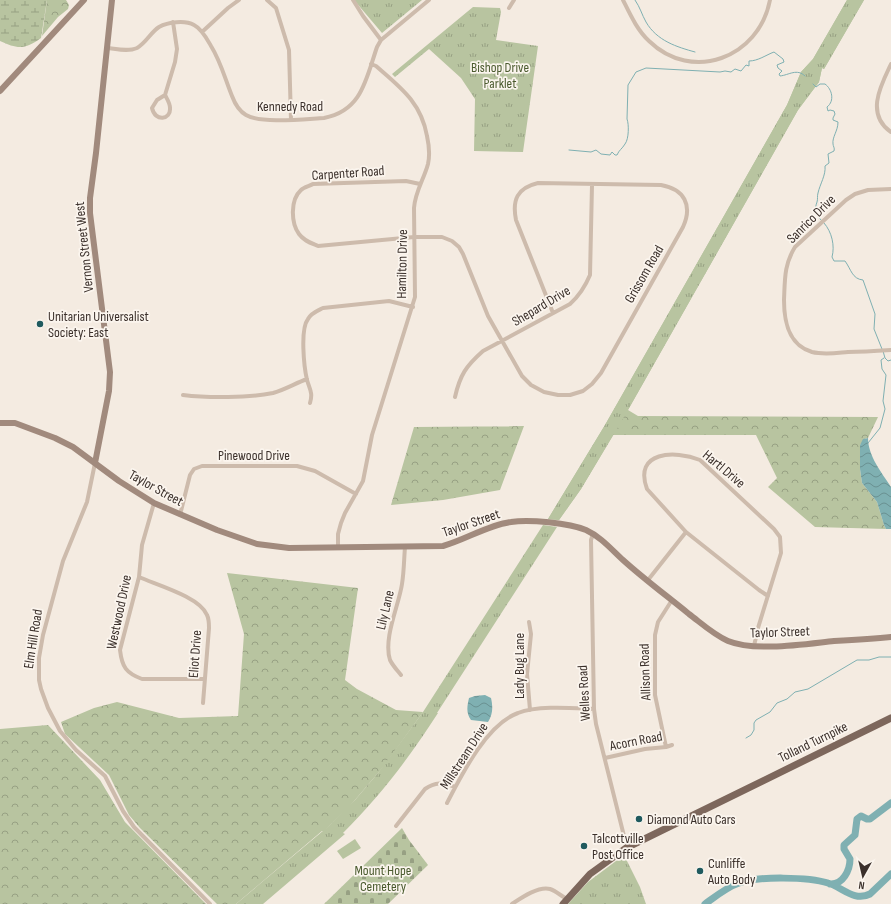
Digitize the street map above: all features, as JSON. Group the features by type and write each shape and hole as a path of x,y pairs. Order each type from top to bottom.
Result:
{"main road":[{"name":"Tolland Turnpike","path":"565,902 596,869 628,847 891,718"}],"street":[{"path":"0,91 84,0"},
{"name":"Vernon Street West","path":"103,420 109,391 110,372 90,204 112,0"},
{"path":"202,32 239,0"},
{"path":"267,0 276,8 289,50 291,120"},
{"path":"353,0 381,40"},
{"name":"Kennedy Road","path":"173,22 182,22 194,25 202,32 219,58 232,98 238,108 246,115 255,119 291,120 324,118 342,112 352,105 360,95 377,47 381,40 430,0"},
{"path":"509,8 514,0"},
{"path":"623,0 641,33 650,42 667,54 680,59 697,62 715,60 728,56 740,49 758,32 764,22 770,0"},
{"path":"107,48 129,50 138,47 159,27 173,22 177,49 175,62 165,95 154,103 152,108 153,114 157,117 162,118 169,114 170,104 165,95"},
{"name":"Hamilton Drive","path":"338,547 338,534 341,523 345,513 363,482 372,435 413,307 416,282 414,208 415,199 428,164 429,150 424,123 418,109 410,97 376,66 371,64"},
{"path":"891,64 878,92 877,107 881,122 891,132"},
{"name":"Carpenter Road","path":"414,237 318,246 307,242 299,234 294,223 294,201 301,190 313,184 406,181 420,184"},
{"name":"Grissom Road","path":"414,237 442,237 452,241 459,247 488,316 522,376 531,385 544,392 558,396 570,395 583,391 592,384 601,373 688,217 687,206 683,195 672,187 661,185 538,183 527,186 521,190 516,200 514,210 516,220 553,313"},
{"name":"Shepard Drive","path":"455,397 458,381 473,360 484,351 570,304 579,296 590,275 592,185"},
{"name":"Sanrico Drive","path":"891,189 868,190 856,194 846,200 795,247 786,265 784,319 787,329 794,339 803,348 811,352 824,354 891,350"},
{"path":"310,403 312,395 307,379 303,348 304,333 308,318 314,312 323,308 389,301 413,307"},
{"path":"183,394 198,397 260,395 275,392 307,379"},
{"name":"Elm Hill Road","path":"103,420 87,502 63,561 43,635 39,658 39,680 48,708 60,731 76,750 105,776 123,811 134,827 210,904"},
{"name":"Taylor Street","path":"0,423 15,424 55,438 73,447 119,481 154,503 217,530 257,544 289,548 443,546 500,524 511,522 529,521 569,526 584,530 598,537 623,560 716,635 737,644 754,646 800,645 891,637"},
{"name":"Hartl Drive","path":"754,646 781,553 780,537 774,529 700,460 680,456 656,456 648,463 644,471 644,480 647,489 686,532 768,596"},
{"name":"Pinewood Drive","path":"180,515 190,475 194,469 202,466 297,466 315,471 356,494"},
{"name":"Westwood Drive","path":"154,503 142,545 139,577 120,650 121,661 125,669 133,676 142,679 205,678"},
{"path":"648,580 686,532"},
{"name":"Welles Road","path":"592,534 594,709 604,758 628,847"},
{"name":"Lily Lane","path":"401,675 390,660 389,652 391,625 402,585 405,547"},
{"name":"Eliot Drive","path":"139,577 193,600 201,606 207,616 209,628 203,703"},
{"name":"Allison Road","path":"666,747 655,695 655,635 658,622 672,600"},
{"name":"Lady Bug Lane","path":"529,622 531,634 527,674 530,710"},
{"name":"Millstream Drive","path":"447,803 455,787 487,736 497,725 512,715 530,710 594,709"},
{"name":"Acorn Road","path":"604,758 672,745"},
{"path":"396,826 425,790 431,785 439,783 455,787"},
{"path":"512,904 538,890 545,888 558,893 565,902"}],"green space":[{"path":"0,0 47,0 41,38 30,45 21,47 11,46 0,41"},
{"path":"47,0 66,0 69,5 68,9 58,17 42,36"},
{"path":"354,0 422,0 382,33"},
{"path":"847,0 864,0 824,69 822,68 819,82 798,110 628,410 638,416 878,417 868,438 866,438 860,445 860,469 862,483 877,502 886,529 815,527 768,487 777,478 756,435 613,435 581,489 559,520 548,519 605,425 787,105 801,72 813,59"},
{"path":"847,0 864,0 824,69 822,68 819,82 798,110 620,424 581,489 559,520 548,519 605,425 787,105 801,72 813,59"},
{"name":"Bishop Drive Parklet","path":"473,7 500,8 501,12 496,40 538,46 523,152 474,151 475,99 461,78 429,49 395,77 392,74"},
{"path":"524,426 500,490 443,500 391,505 414,427"},
{"path":"543,525 557,527 427,730 382,790 343,833 345,834 263,904 236,904 330,825 355,800 378,773 423,712"},
{"path":"227,573 358,588 345,680 357,689 396,710 423,712 384,766 349,807 324,831 322,831 236,904 217,904 140,828 129,815 109,775 65,734 61,722 94,708 117,702 179,718 238,716 244,634"},
{"path":"48,725 100,780 125,822 206,904 0,904 0,729"},
{"name":"Mount Hope Cemetery","path":"402,828 428,865 388,904 324,904"},
{"path":"355,839 361,848 343,859 337,851"},
{"path":"624,855 640,887 646,904 568,904 588,882"}],"water":[{"path":"868,438 870,451 873,458 891,487 891,529 886,529 877,502 862,483 860,469 860,445 863,439"},
{"path":"485,695 491,698 492,713 490,719 488,722 471,720 467,710 469,698"}],"waterway":[{"path":"635,0 646,22 656,34 674,45 695,52"},
{"path":"569,150 591,152 596,150 601,154 610,155 612,152 617,155 624,146 628,135 628,85 636,72 646,68 720,72 731,72 735,69 741,71 746,65 749,66 749,61 759,59 774,52 783,59 784,62 777,65 782,71 779,74 780,76 796,72 799,72 805,76"},
{"path":"813,84 816,87 820,84 825,84 831,92 831,102 827,107 828,111 834,111 835,114 833,120 838,122 833,141 834,151 828,154 829,163 825,166 824,176 816,205 818,217 822,221"},
{"path":"824,223 832,239 832,257 834,261 845,261 854,276 863,280 875,314 874,329 882,349"},
{"path":"883,351 885,358 888,361 891,360"},
{"path":"868,443 880,428 885,409 883,401 886,375 882,369 881,360 884,358"},
{"path":"746,738 751,735 754,730 754,723 756,720 770,712 777,703 787,699 795,692 808,689 857,660 891,657"},
{"path":"830,884 839,882 845,876 849,868 850,859 844,849 844,845 855,835 857,819 861,816 870,819 891,803"},
{"path":"705,904 722,892 739,883 770,878 809,879 828,883 853,895 864,896 870,894 891,874"}],"place":[{"name":"Unitarian Universalist Society: East","path":"40,324"},
{"name":"Diamond Auto Cars","path":"639,819"},
{"name":"Talcottville Post Office","path":"584,846"},
{"name":"Cunliffe Auto Body","path":"700,871"}]}
